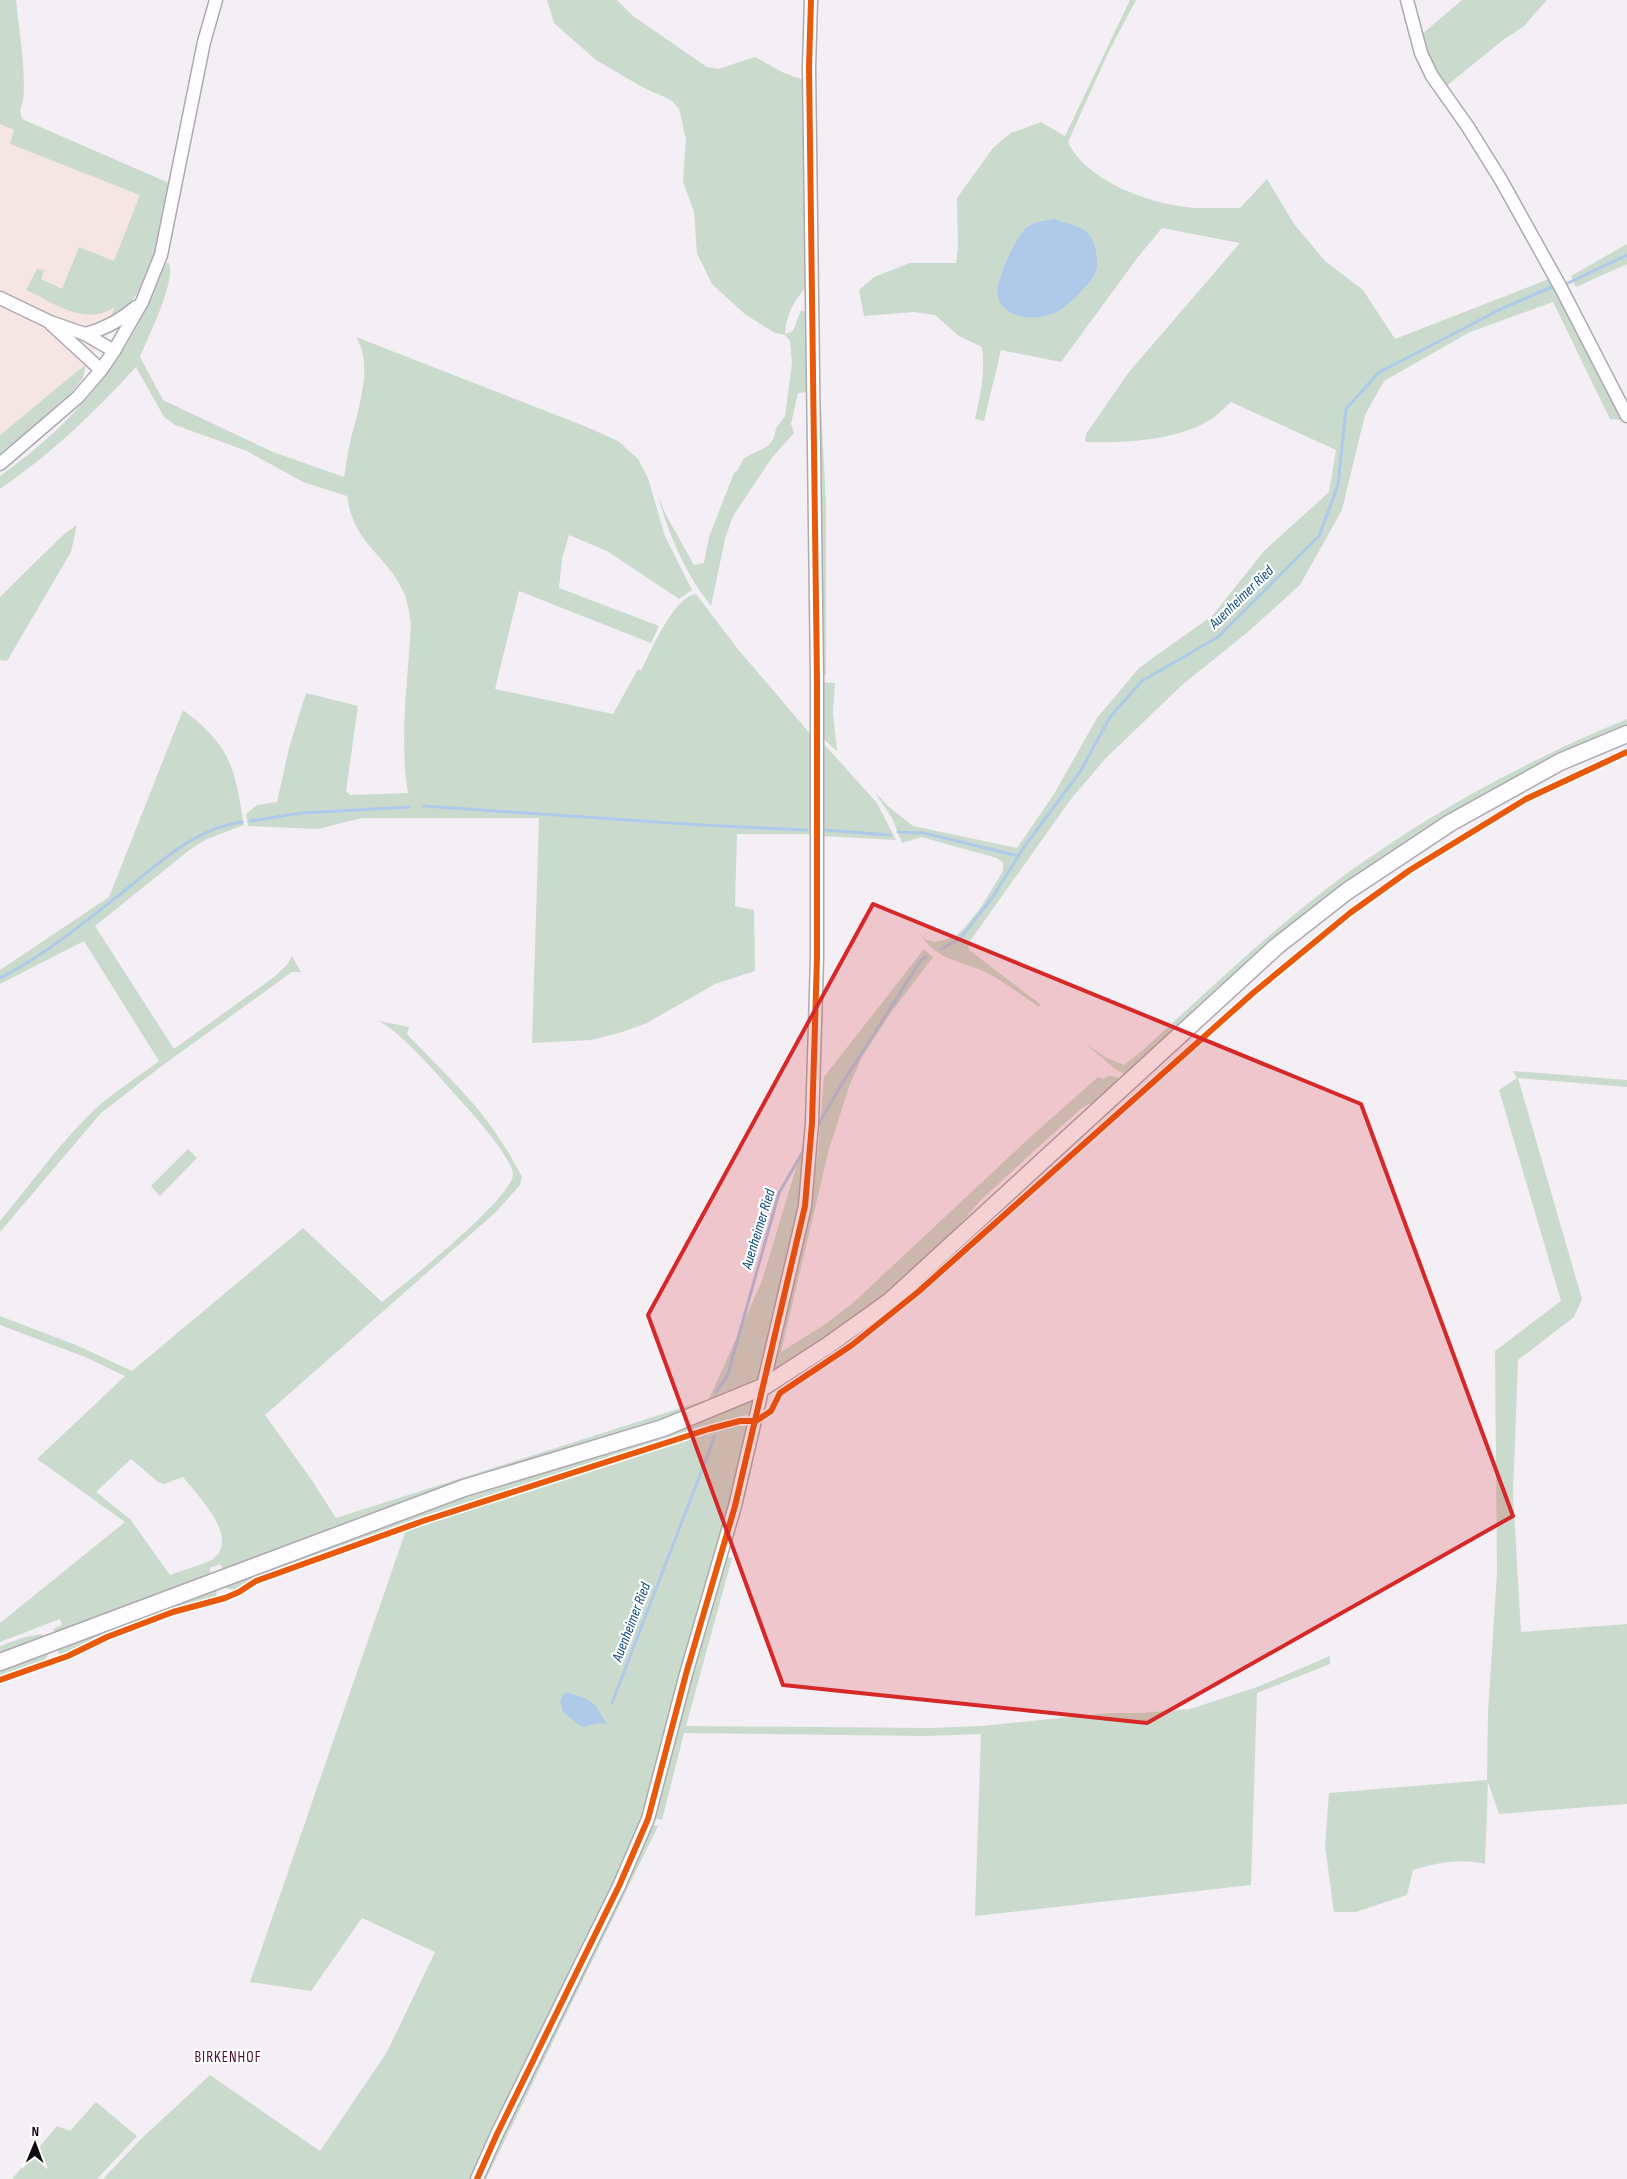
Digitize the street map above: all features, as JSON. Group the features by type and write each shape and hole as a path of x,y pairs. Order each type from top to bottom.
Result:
{"main road":[{"path":"0,1662 464,1488 663,1428 765,1386 827,1346 890,1301 1277,946 1346,892 1450,822 1560,762 1627,734"}],"street":[{"path":"0,464 78,397 114,352 142,302 161,254 204,42 216,0"},
{"path":"477,2179 497,2134 619,1886 648,1819 686,1674 735,1506 765,1386 805,1206 812,1122 817,958 817,679 809,67 811,0"},
{"path":"1407,0 1421,53 1432,76 1502,180 1561,288 1627,416"},
{"path":"0,298 50,322 85,334 114,352"},
{"path":"85,334 122,319 142,302"},
{"path":"50,322 101,370"}],"highlighted area":[{"path":"873,904 1361,1104 1513,1516 1147,1723 783,1685 648,1315"}],"shaded area":[{"path":"0,124 14,130 11,144 156,200 135,267 86,364 0,435"}],"green space":[{"path":"0,0 16,0 24,73 23,101 20,110 22,119 169,183 170,186 157,243 143,281 134,298 122,313 107,325 115,307 104,313 81,314 70,311 26,290 37,269 44,270 41,279 62,289 79,247 114,261 140,195 10,144 14,130 0,124"},
{"path":"547,0 617,0 633,16 707,67 718,69 755,57 784,73 807,81 810,282 793,306 785,334 793,331 801,310 810,314 809,392 798,393 791,424 794,433 771,459 733,516 725,539 711,606 693,581 679,554 658,496 666,515 694,565 704,563 709,537 734,473 738,470 744,458 768,446 774,438 776,428 785,416 792,363 790,341 785,335 775,333 746,315 712,284 697,253 694,212 683,182 686,139 679,109 671,100 642,87 596,60 554,23"},
{"path":"1130,0 1136,0 1108,53 1068,142 1077,157 1090,169 1124,190 1143,197 1162,203 1198,208 1240,208 1267,179 1294,224 1325,261 1363,290 1395,339 1549,279 1561,297 1623,420 1610,419 1553,302 1470,332 1384,381 1365,415 1342,510 1300,585 1249,631 1182,685 1106,758 1071,799 968,944 969,950 1040,1004 1039,1007 991,975 942,955 926,943 920,933 926,940 935,942 955,937 981,907 1003,871 1003,863 997,858 921,837 902,843 892,818 874,791 889,807 913,826 1017,848 1054,794 1097,718 1139,668 1213,615 1264,551 1329,492 1336,450 1231,402 1218,415 1184,432 1134,441 1085,442 1086,434 1129,372 1240,243 1162,228 1138,257 1061,362 1001,350 984,421 975,419 982,383 982,347 959,336 935,315 914,312 864,316 859,290 874,277 910,263 956,263 958,247 957,198 993,148 1011,133 1041,122 1065,136"},
{"path":"1462,0 1547,0 1523,27 1503,40 1444,88 1429,62 1421,35"},
{"path":"1627,244 1627,264 1576,287 1571,276"},
{"path":"169,263 170,272 169,283 155,323 140,357 163,400 273,452 344,477 364,377 364,362 356,337 587,427 618,441 638,459 648,478 665,536 692,590 679,599 607,551 569,535 562,559 559,588 659,626 651,643 519,591 495,689 613,714 638,669 641,671 671,614 679,604 696,594 737,648 812,736 811,834 737,834 735,906 754,910 755,971 715,984 647,1023 622,1032 592,1040 532,1043 539,818 362,818 318,829 248,826 246,814 257,805 277,802 289,748 306,693 358,706 346,791 350,795 408,793 405,772 404,730 411,624 408,607 405,595 396,578 363,538 356,526 347,496 303,482 247,451 175,425 164,417 136,367 71,432 37,462 0,489 0,476 53,434 98,385 118,358 150,299 162,268"},
{"path":"86,364 83,378 73,391 0,456 0,435"},
{"path":"821,406 826,505 826,675 820,674 817,408"},
{"path":"77,525 71,552 7,661 0,660 0,597 64,534"},
{"path":"820,682 835,683 833,714 837,751 821,737"},
{"path":"183,710 212,735 228,760 237,788 244,825 207,839 192,848 95,926 174,1049 274,977 287,965 292,956 301,972 292,972 159,1068 101,1113 0,1232 0,1221 56,1151 92,1112 159,1061 84,941 0,984 0,970 109,897"},
{"path":"1627,719 1627,728 1462,810 1126,1075 1115,1069 1086,1044 1107,1058 1124,1065 1293,915 1379,851 1482,788 1518,769"},
{"path":"823,743 877,803 896,840 822,836"},
{"path":"924,949 933,957 890,1014 862,1057 850,1084 829,1149 781,1352 827,1323 854,1302 1027,1140 1098,1077 1103,1079 1114,1076 1118,1078 1119,1082 1101,1099 1083,1107 1034,1151 980,1201 948,1238 877,1303 780,1370 775,1368 774,1362 811,1202 824,1077"},
{"path":"379,1021 409,1027 407,1034 482,1115 508,1152 522,1177 520,1185 495,1213 265,1415 311,1479 336,1518 709,1399 762,1281 802,1148 807,1115 798,1231 763,1379 716,1402 224,1570 220,1564 210,1568 211,1575 55,1634 53,1629 62,1625 60,1619 0,1642 0,1623 125,1522 37,1459 125,1376 85,1357 0,1325 0,1316 76,1345 132,1371 303,1228 382,1302 477,1221 508,1187 513,1175 512,1168 492,1137 422,1058","holes":["131,1459 158,1482 164,1484 183,1477 206,1505 220,1529 222,1540 220,1550 213,1559 170,1575 130,1519 96,1492"]},
{"path":"1513,1071 1627,1080 1627,1087 1518,1078 1582,1299 1574,1317 1518,1360 1513,1494 1521,1632 1627,1624 1627,1804 1499,1814 1488,1782 1485,1864 1467,1861 1449,1862 1413,1870 1407,1895 1356,1912 1334,1912 1325,1846 1329,1793 1487,1780 1488,1713 1497,1572 1495,1351 1561,1301 1499,1090 1517,1078"},
{"path":"188,1149 197,1158 160,1196 151,1186"},
{"path":"752,1399 755,1403 751,1414 703,1426 422,1518 257,1578 234,1590 225,1586 461,1498"},
{"path":"737,1426 746,1426 749,1429 748,1438 652,1791 635,1838 471,2179 103,2179 141,2139 210,2075 320,2151 387,2052 435,1952 362,1918 311,1991 250,1982 406,1530 697,1436"},
{"path":"726,1557 732,1558 686,1726 930,1728 982,1726 1109,1713 1142,1713 1190,1709 1257,1687 1330,1656 1330,1664 1257,1693 1251,1885 975,1916 981,1734 925,1736 684,1733 662,1820 655,1818 670,1753"},
{"path":"217,1589 216,1597 212,1599 137,1623 64,1655 60,1655 57,1649"},
{"path":"42,1634 44,1638 0,1655 0,1646 25,1637"},
{"path":"45,1652 48,1654 45,1661 0,1678 0,1667"},
{"path":"652,1825 658,1826 486,2179 483,2173"},
{"path":"96,2102 137,2136 97,2179 12,2179 57,2126 70,2131"}],"water":[{"path":"1055,219 1081,228 1091,237 1096,255 1097,266 1095,274 1078,295 1057,312 1032,318 1015,315 1002,305 998,297 999,282 1006,261 1016,241 1026,228 1036,223"},
{"path":"565,1692 591,1702 607,1725 599,1723 582,1727 563,1712 560,1701"}],"waterway":[{"name":"Auenheimer Ried","path":"1568,283 1627,255"},
{"name":"Auenheimer Ried","path":"941,949 960,939 992,898 1024,847 1080,772 1110,717 1142,681 1218,637 1319,536 1338,485 1346,409 1378,373 1503,308 1552,287"},
{"path":"424,806 701,825 807,830"},
{"path":"250,821 302,813 409,807"},
{"path":"0,978 33,959 66,936 167,856 210,831 225,825 242,822"},
{"path":"825,830 890,835"},
{"path":"898,832 924,833 1018,856"},
{"name":"Auenheimer Ried","path":"817,1127 840,1087 921,960 926,957"},
{"name":"Auenheimer Ried","path":"716,1392 727,1377 779,1193 805,1148"},
{"name":"Auenheimer Ried","path":"612,1703 715,1436"}],"cycle path":[{"path":"477,2179 497,2134 619,1886 648,1819 686,1674 735,1506 805,1206 812,1123 817,958 817,679 809,67 811,0"},
{"path":"0,1680 68,1656 107,1637 173,1612 225,1598 256,1581 423,1521 709,1429 740,1421 756,1421 771,1411 780,1393 852,1345 918,1292 1253,993 1350,913 1410,870 1526,799 1627,752"}],"district":[{"name":"BIRKENHOF","path":"228,2057"}]}
